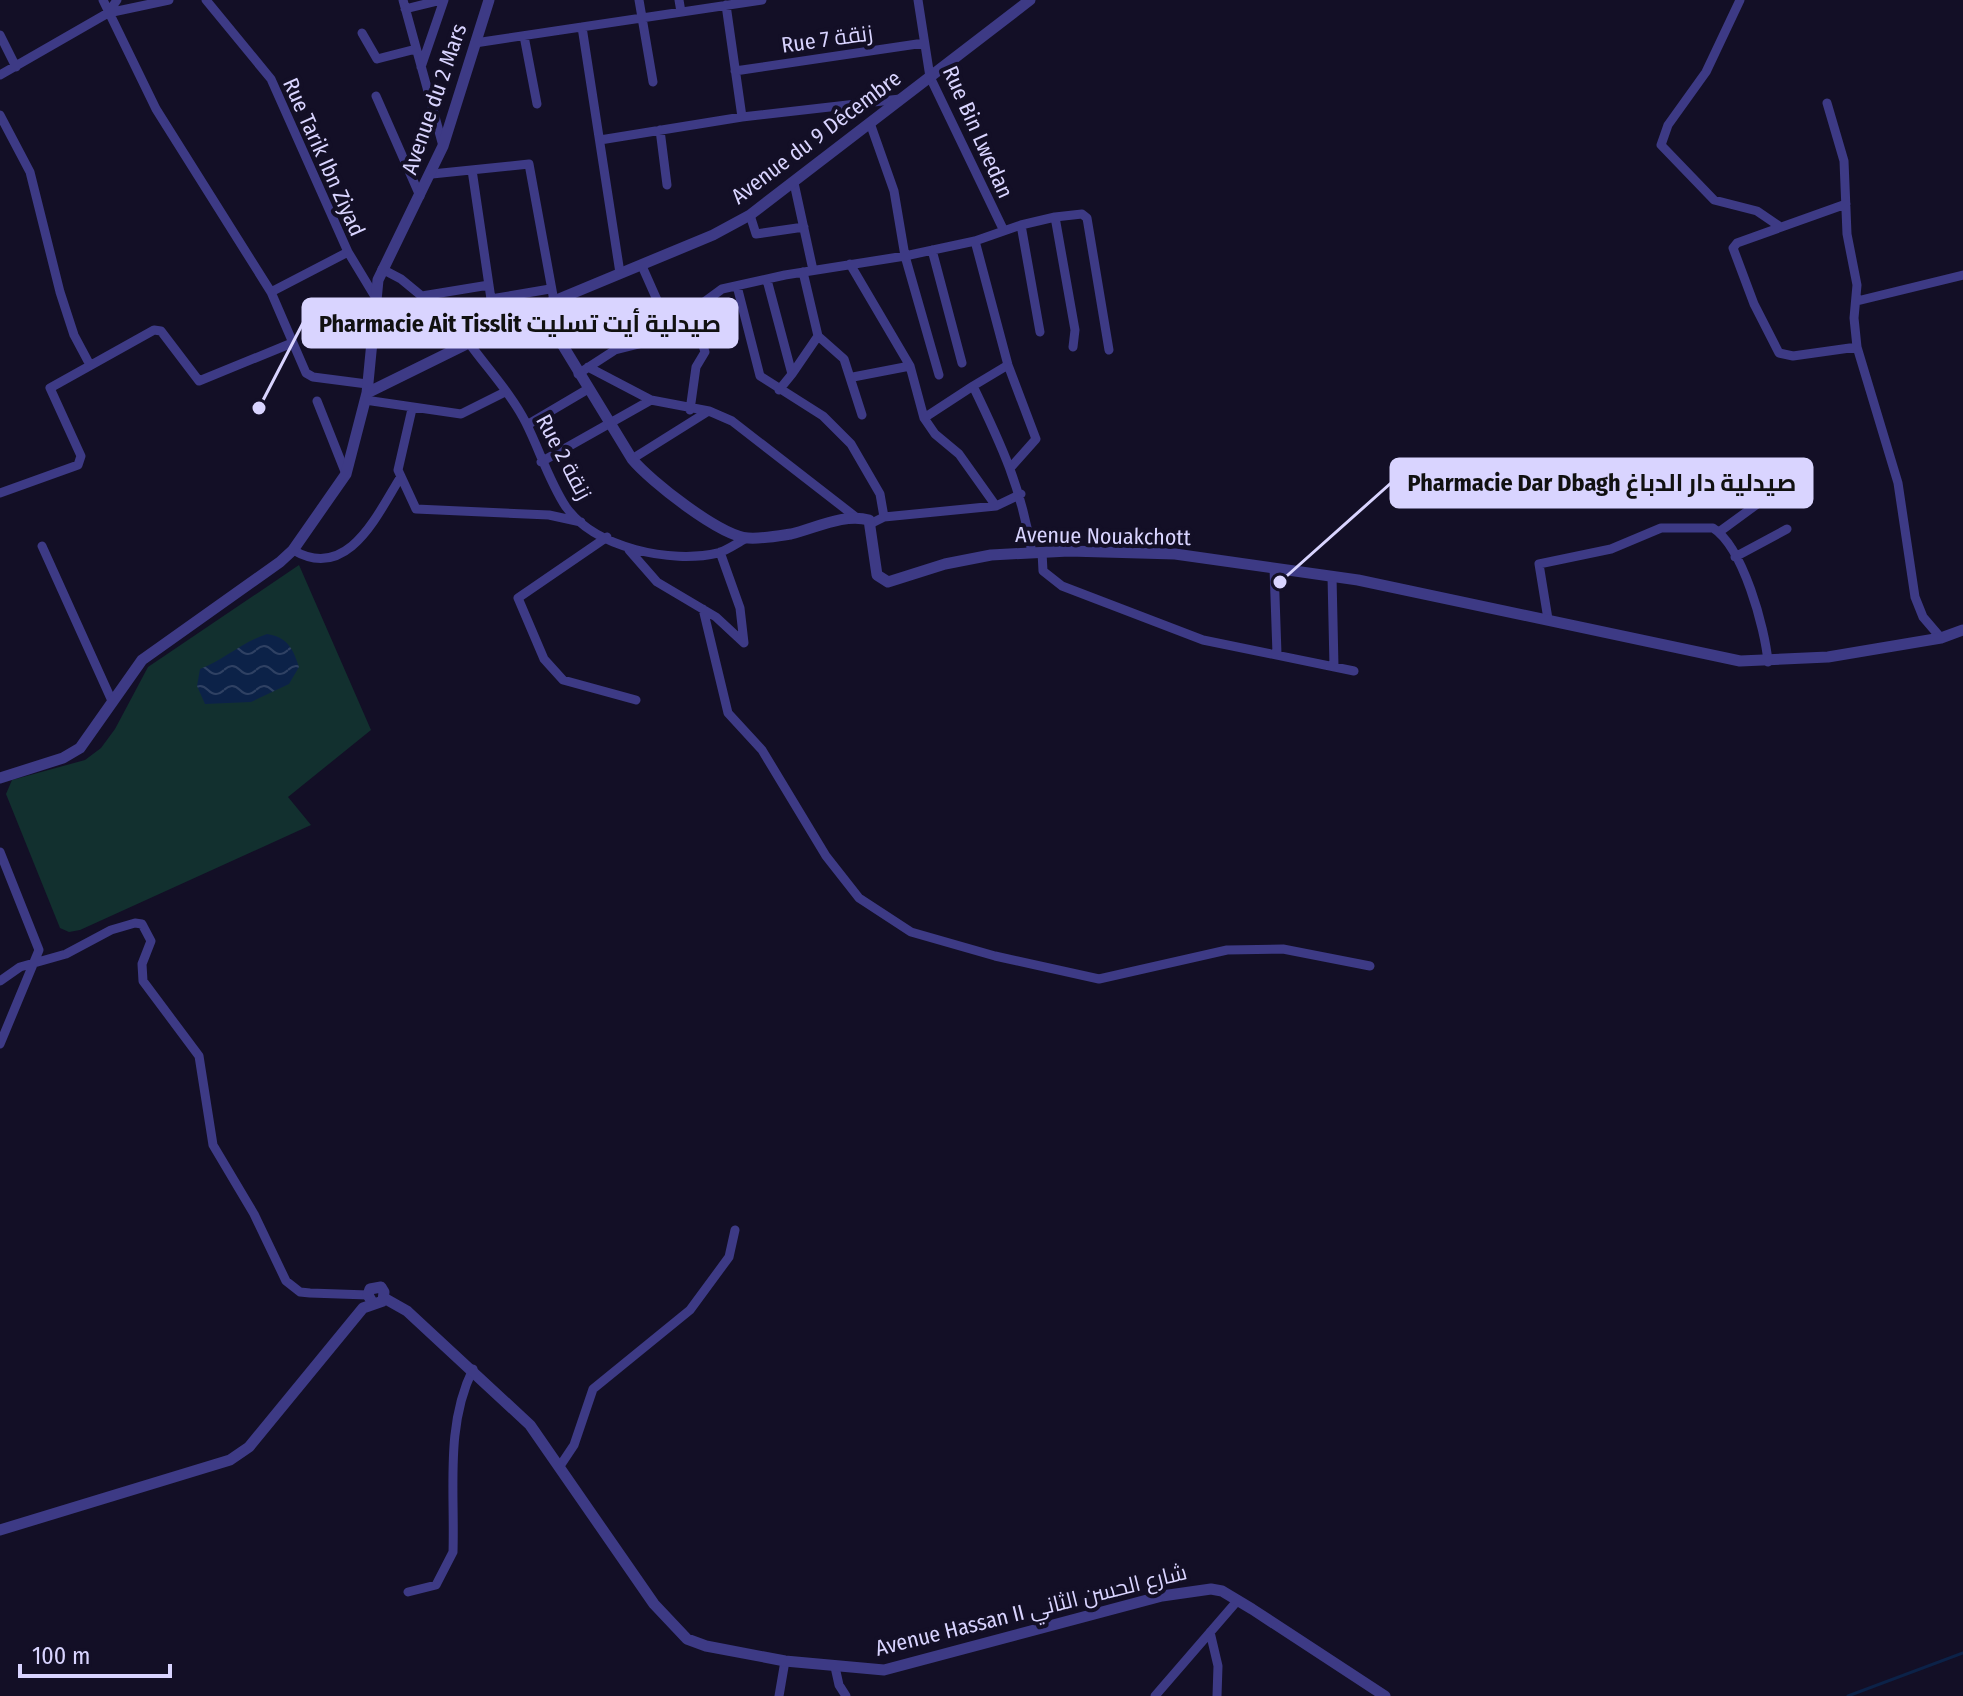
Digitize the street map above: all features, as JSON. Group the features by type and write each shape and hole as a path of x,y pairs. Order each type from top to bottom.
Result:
{"street":[{"path":"103,0 156,109 271,292 309,376 367,390 380,400 412,409 419,406 461,414 505,392"},
{"path":"108,13 117,0"},
{"path":"0,75 108,13 169,0"},
{"name":"Rue Tarik Ibn Ziyad","path":"206,0 271,79 348,252 374,295"},
{"path":"421,67 443,0 404,4 416,49 421,67 443,146"},
{"name":"Avenue du 2 Mars","path":"346,474 367,390 374,295 382,269 432,174 443,146 489,0"},
{"path":"639,0 653,82"},
{"path":"679,0 681,12"},
{"path":"475,43 762,0"},
{"name":"Rue Bin Lwedan","path":"918,0 930,77 1004,231"},
{"name":"Avenue du 9 Décembre","path":"367,390 393,381 554,301 642,266 750,215 1030,0"},
{"path":"1740,0 1706,72 1668,125 1661,145 1714,200 1757,211 1779,226"},
{"path":"726,5 742,117"},
{"path":"582,27 620,273"},
{"path":"362,33 377,59 416,49"},
{"path":"0,35 16,67"},
{"path":"524,36 537,104"},
{"name":"Rue 7 زنقة","path":"735,71 924,43"},
{"path":"376,96 420,196"},
{"path":"600,140 742,117 900,99"},
{"path":"1827,103 1844,161 1857,301 1854,318 1857,347 1898,483 1915,597 1923,617 1941,638"},
{"path":"0,115 30,172 60,292 74,335 90,365"},
{"path":"870,123 894,191 905,256 939,375"},
{"path":"660,130 667,185"},
{"path":"432,174 529,164 554,301"},
{"path":"472,170 491,299 500,328"},
{"path":"779,390 818,336 804,227 794,183"},
{"path":"1846,204 1779,226 1737,243 1733,248 1749,294 1783,355 1857,347"},
{"path":"583,371 615,350 651,341 711,295 737,286 905,256 975,241 1021,225 1082,214 1087,218 1109,350"},
{"path":"750,215 756,234 804,227"},
{"path":"1055,217 1075,330 1073,347"},
{"path":"1021,225 1040,332"},
{"path":"975,241 1008,365 1036,439 1012,466"},
{"path":"932,250 962,363"},
{"path":"271,292 348,252"},
{"path":"850,264 910,366 924,418 935,434 959,454 996,506"},
{"path":"642,266 669,327"},
{"name":"Rue 2 زنقة","path":"382,269 422,296 472,342 527,425 541,462 567,507 581,522 629,550 673,556 720,552 745,539"},
{"path":"1857,301 1963,275"},
{"path":"767,280 792,374"},
{"path":"422,296 489,285"},
{"path":"737,286 760,376 823,416 851,444 880,494 884,517"},
{"path":"491,299 550,289"},
{"path":"540,308 583,371 588,389 632,459 652,479 714,523 745,539 792,533 857,518"},
{"path":"690,410 696,367 705,352 692,310"},
{"path":"0,493 67,470 80,462 50,388 157,329 199,381 292,343"},
{"path":"818,336 841,354 853,377 862,415"},
{"path":"924,418 1008,365"},
{"path":"853,377 910,366"},
{"path":"583,371 651,400 690,410 709,411 732,421 857,518 872,523 884,517 996,506 1021,494"},
{"path":"973,386 1012,466 1043,571 1062,586 1203,640 1354,671"},
{"path":"527,425 588,389"},
{"path":"541,462 651,400"},
{"path":"0,778 63,758 80,748 142,660 293,550 346,474 317,401"},
{"path":"412,409 399,464 400,478 416,509 549,515 581,522"},
{"path":"632,459 709,411"},
{"path":"293,550 316,561 325,561 354,544 366,533 400,478"},
{"path":"1719,532 1771,494"},
{"name":"Avenue Nouakchott","path":"872,523 877,575 888,582 967,559 1037,553 1175,554 1332,576 1548,619 1720,659 1768,662 1828,657 1941,638 1963,630"},
{"path":"1548,619 1539,564 1611,549 1661,528 1711,528 1719,532 1735,557 1760,614 1768,662"},
{"path":"1735,557 1787,529"},
{"path":"607,537 518,598 544,659 563,680 636,700"},
{"path":"42,546 112,701"},
{"path":"629,550 657,582 703,609 746,642 740,608 720,552"},
{"path":"1274,568 1277,654"},
{"path":"1332,576 1334,667"},
{"path":"703,609 728,713 772,765 817,842 850,887 868,905 911,932 1014,961 1099,979 1209,951 1238,949 1283,949 1370,966"},
{"path":"0,769 35,767"},
{"path":"0,852 37,941 36,963 0,1044"},
{"path":"0,981 20,967 66,954 111,930 142,924 151,941 142,964 143,981 199,1056 213,1145 254,1214 286,1281 300,1292 370,1299"},
{"path":"560,1466 574,1445 593,1389 690,1310 729,1257 735,1230"},
{"name":"Avenue Hassan II شارع الحسن الثاني","path":"370,1299 381,1302 384,1298 407,1311 530,1425 675,1630 706,1646 785,1661 860,1670 902,1667 1192,1590 1222,1591 1385,1696"},
{"path":"0,1530 230,1460 249,1447 370,1299"},
{"path":"408,1592 436,1585 453,1552 453,1454 458,1401 473,1369"},
{"path":"1155,1696 1238,1600"},
{"path":"1210,1632 1218,1666 1217,1696"},
{"path":"779,1696 785,1661"},
{"path":"835,1667 839,1685 846,1696"}],"green space":[{"path":"299,565 371,730 288,797 311,825 80,930 69,932 60,928 6,794 12,780 85,760 101,748 115,729 148,667"}],"water":[{"path":"267,634 284,641 294,654 299,667 289,684 251,702 205,704 197,686 200,669"}],"waterway":[{"path":"1848,1696 1963,1653"}],"place":[{"name":"Pharmacie Ait Tisslit صيدلية أيت تسليت","path":"259,408"},
{"name":"Pharmacie Dar Dbagh صيدلية دار الدباغ","path":"1280,582"}]}
